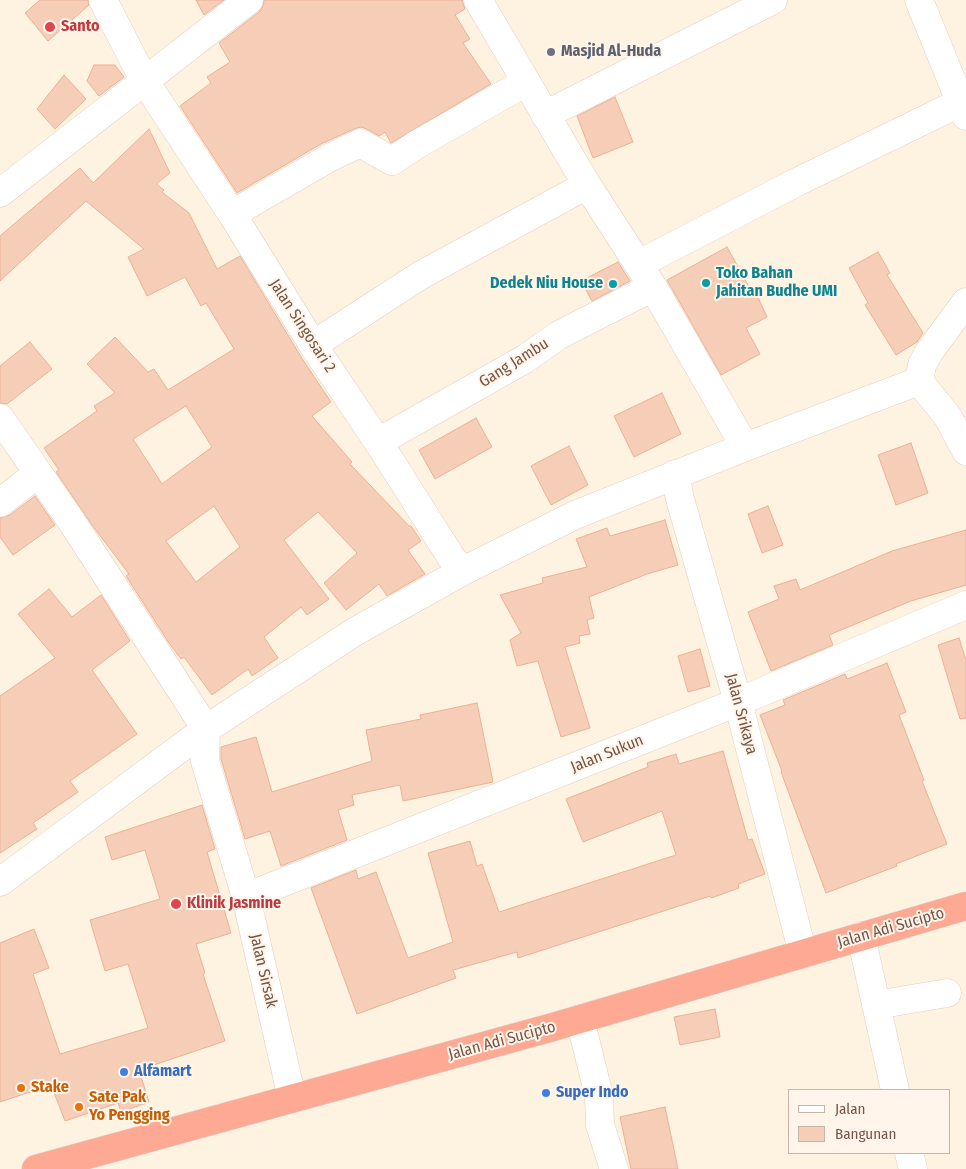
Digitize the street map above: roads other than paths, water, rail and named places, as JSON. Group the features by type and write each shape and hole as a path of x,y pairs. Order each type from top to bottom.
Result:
{"highway":[{"name":"Jalan Adi Sucipto","path":"36,1169 580,1020 966,906"}],"street":[{"name":"Jalan Singosari 2","path":"103,0 144,80 232,214 313,345 378,442 450,557 463,571"},
{"path":"0,193 248,0"},
{"path":"478,0 587,185 653,287 746,447"},
{"path":"546,114 773,0"},
{"path":"639,264 795,183 963,109 919,0"},
{"path":"232,214 329,158 360,143 392,161 416,144 526,82"},
{"path":"313,345 421,275 587,185"},
{"name":"Gang Jambu","path":"378,442 525,359 559,336 653,287"},
{"path":"966,302 929,352 922,365 919,381 948,417 966,451"},
{"path":"0,882 206,729 356,631 463,571 575,515 675,474 919,381"},
{"path":"0,418 72,522 206,729"},
{"path":"0,503 38,473"},
{"name":"Jalan Srikaya","path":"675,474 680,499 738,702 802,954"},
{"name":"Jalan Sukun","path":"246,897 738,702 966,605"},
{"name":"Jalan Sirsak","path":"206,729 205,761 246,897 292,1098"},
{"path":"861,936 895,1089"},
{"path":"876,1005 947,993"},
{"path":"580,1020 599,1096 600,1125 614,1169"},
{"path":"908,1154 913,1169"}],"place":[{"name":"Santo","path":"50,27"},
{"name":"Masjid Al-Huda","path":"551,52"},
{"name":"Toko Bahan Jahitan Budhe UMI","path":"706,283"},
{"name":"Dedek Niu House","path":"613,284"},
{"name":"Klinik Jasmine","path":"176,904"},
{"name":"Alfamart","path":"124,1072"},
{"name":"Stake","path":"21,1088"},
{"name":"Super Indo","path":"546,1093"},
{"name":"Sate Pak Yo Pengging","path":"79,1107"}]}
